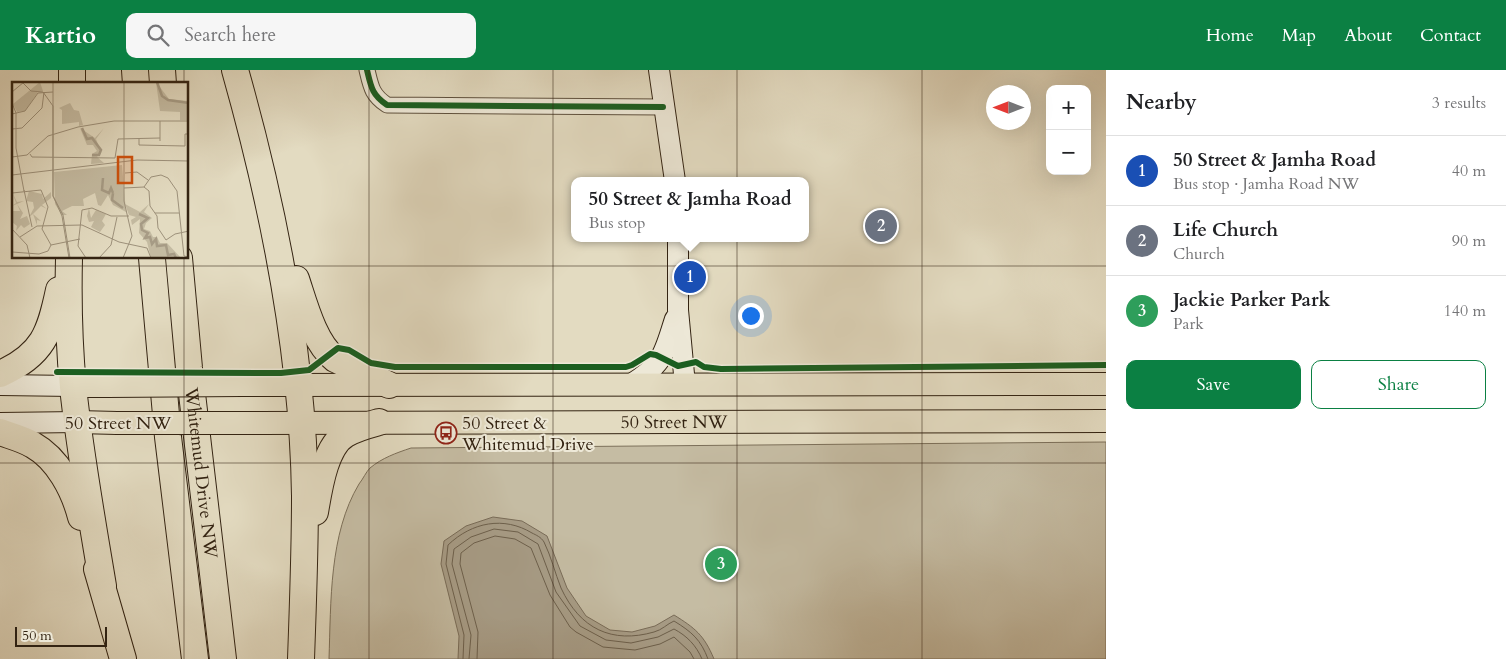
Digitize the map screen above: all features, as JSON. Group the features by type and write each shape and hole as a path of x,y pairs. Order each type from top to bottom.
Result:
{"highway":[{"path":"236,70 264,186 286,290 297,385 305,494 301,659"},
{"path":"264,186 289,253 306,310 329,355 335,360 389,385"},
{"path":"0,374 26,360 41,345 50,327 68,259"},
{"path":"68,259 68,307 73,386 103,586"},
{"name":"Whitemud Drive NW","path":"152,259 168,437 195,659"},
{"name":"Whitemud Drive NW","path":"179,259 190,386 223,659"},
{"path":"304,582 318,493 331,452 336,443 345,434 357,428 379,422"},
{"path":"0,432 34,445 62,472 73,493 103,586 122,659"}],"main road":[{"name":"50 Street NW","path":"73,386 1106,384"},
{"path":"623,422 676,407 685,385"},
{"name":"50 Street NW","path":"78,422 1106,422"}],"street":[{"path":"367,70 371,89 378,99 388,105 663,107"},
{"path":"659,70 663,107 670,134 675,177"},
{"path":"678,242 678,310 685,385"},
{"path":"630,385 658,365 668,345 678,310"},
{"name":"50 Street NW","path":"0,385 73,386"},
{"name":"50 Street NW","path":"0,423 78,422"}],"shaded area":[{"path":"1106,442 1106,659 329,659 331,592 337,546 349,504 370,468 384,459 411,448"}],"water":[{"path":"493,517 522,521 547,536 567,588 586,616 610,630 632,632 655,626 674,615 698,633 714,659 458,659 459,636 441,564 444,541 466,526"}],"cycle path":[{"path":"367,70 373,90 378,98 387,105 663,107"},
{"path":"57,372 281,373 309,370 338,348 349,350 371,363 395,367 626,367 650,354 678,366 696,362 704,367 721,369 1106,365"}],"place":[{"name":"Life Church","path":"881,226"},
{"name":"50 Street & Jamha Road","path":"690,277"},
{"name":"50 Street & Whitemud Drive","path":"446,433"},
{"name":"Jackie Parker Park","path":"721,564"}]}
